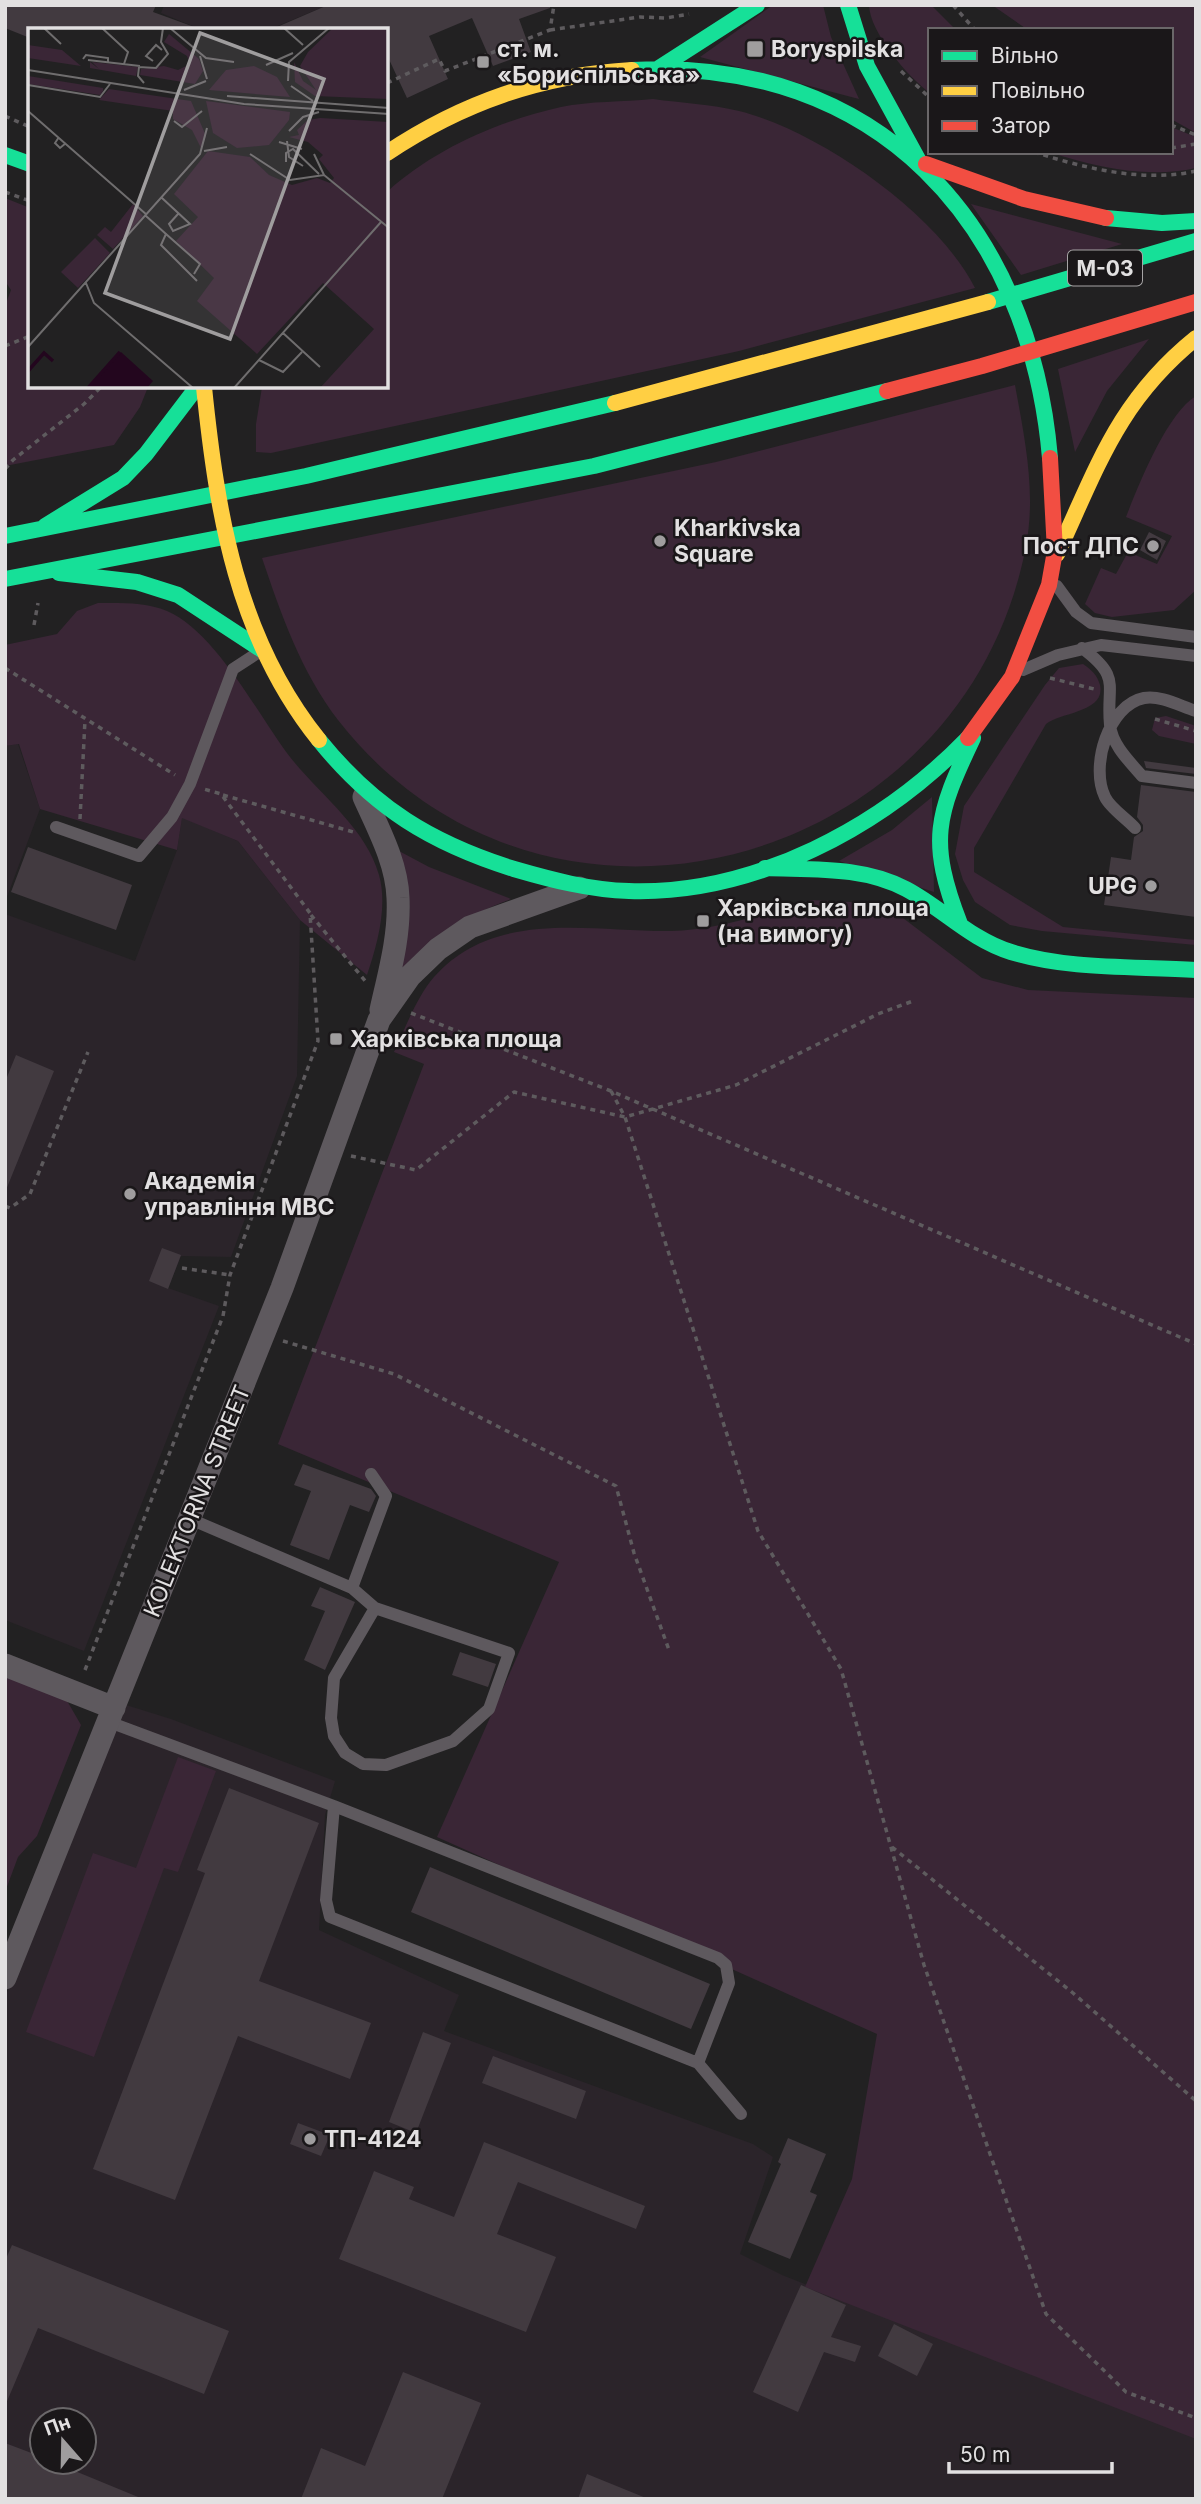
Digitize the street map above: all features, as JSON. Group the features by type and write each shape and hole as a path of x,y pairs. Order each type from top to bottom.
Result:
{"main road":[{"path":"659,68 757,5"},
{"path":"848,5 852,29 870,74 919,161 955,202 986,245 1014,295 1032,351 1051,449 1055,558 1052,578 1014,674 978,727 948,791 938,823 938,864 960,924"},
{"path":"388,139 421,128 520,85 585,71 659,68 760,77 801,90 854,115 919,161 1017,196 1122,221 1168,225 1196,221"},
{"path":"388,152 421,128"},
{"path":"5,155 28,163"},
{"name":"М-03","path":"1014,295 1196,241"},
{"path":"5,536 302,477 645,396 1014,295"},
{"name":"М-03","path":"1032,351 1196,302"},
{"path":"1055,558 1117,430 1140,391 1169,359 1196,338"},
{"path":"5,579 594,466 1032,351"},
{"path":"39,530 123,478 146,454 196,388"},
{"path":"204,388 215,494 223,538 238,589 262,650 315,734 356,781 391,813 437,840 499,865 582,887 643,891 709,884 765,868 829,842 881,815 929,778 978,727"},
{"path":"44,572 137,582 178,595 262,650"},
{"path":"765,868 855,873 891,881 981,940 1029,956 1196,970"}],"street":[{"name":"KOLEKTORNA STREET","path":"5,1978 282,1288 379,1020 396,938 398,897 379,831 356,781"},
{"name":"KOLEKTORNA STREET","path":"379,1020 410,976 438,949 470,927 582,887"},
{"path":"5,1665 111,1715"}],"lane":[{"path":"1052,578 1076,612 1091,623 1196,637"},
{"path":"1014,674 1082,648 1101,645 1196,656"},
{"path":"1082,648 1106,670 1112,696 1110,727 1120,749 1142,776 1196,783"},
{"path":"55,827 139,856 173,817 190,784 233,669 262,650"},
{"path":"1135,828 1105,798 1101,748 1110,727 1129,705 1142,698 1156,697 1196,711"},
{"path":"352,1588 386,1496 371,1474"},
{"path":"190,1519 352,1588 375,1608 509,1653 489,1709 453,1741 386,1765 363,1764 345,1753 334,1736 331,1718 334,1678 375,1608"},
{"path":"111,1715 334,1807 718,1958 726,1965 729,1983 698,2063"},
{"path":"334,1807 326,1900 330,1917 698,2063 741,2114"}],"path":[{"path":"550,30 554,5"},
{"path":"953,5 973,28"},
{"path":"388,83 439,59 445,71 550,30 640,17 666,18 692,14"},
{"path":"5,116 28,126"},
{"path":"1173,126 1196,135"},
{"path":"1173,148 1196,144"},
{"path":"1040,154 1135,174 1177,175 1196,171"},
{"path":"5,192 28,200"},
{"path":"5,346 28,337"},
{"path":"5,469 85,404 100,388"},
{"path":"5,668 190,784 369,837"},
{"path":"1045,676 1101,691"},
{"path":"1155,719 1196,731"},
{"path":"79,835 85,720"},
{"path":"221,794 369,987"},
{"path":"85,1670 223,1316 230,1275 318,1041 310,913"},
{"path":"331,1150 416,1170 514,1092 625,1117 736,1085 878,1014 913,1001"},
{"path":"405,1010 611,1091 1196,1344"},
{"path":"5,1206 10,1208 30,1194 88,1052"},
{"path":"611,1091 625,1117 758,1531 841,1669 924,1965 1046,2314 1126,2392 1196,2417"},
{"path":"182,1268 230,1275"},
{"path":"274,1339 394,1374 616,1486 634,1553 669,1650"},
{"path":"891,1846 1073,1993 1196,2101"}],"shaded area":[{"path":"164,5 328,5 273,28 197,28 161,13"},
{"path":"773,5 823,5 831,37 859,99 700,57"},
{"path":"869,5 931,5 954,28 928,28 928,91 892,54 871,16"},
{"path":"992,5 1196,5 1196,133 1173,120 1173,28 1025,28"},
{"path":"653,99 707,105 771,121 804,137 839,156 905,204 957,260 975,288 739,351 271,453 256,452 256,424 262,388 388,388 388,191 446,150 491,129 561,107"},
{"path":"1173,128 1196,137 1196,168 1141,172 1056,154 1173,154"},
{"path":"5,198 28,207 28,388 148,388 140,407 114,445 5,466 5,306 11,290 5,281"},
{"path":"971,204 1122,244 1021,275"},
{"path":"1149,339 1107,391 1075,452 1058,369"},
{"path":"1015,385 1030,488 1028,530 1025,551 985,661 919,750 833,815 734,854 628,866 522,849 423,801 338,720 325,702 293,642 262,558 716,462"},
{"path":"1196,396 1196,590 1174,610 1112,617 1095,613 1085,604 1101,568 1116,574 1128,552 1157,564 1172,536 1126,517 1164,434 1185,405"},
{"path":"98,603 159,608 185,622 202,637 235,676 290,757 364,842 379,875 382,900 380,926 367,975 300,920 238,841 182,818 177,850 40,809 19,744 5,746 5,645 57,634 77,611"},
{"path":"1083,664 1097,678 1100,694 1090,706 1046,724 974,848 974,872 1063,927 1196,940 1196,945 1042,931 1010,925 975,902 963,880 955,854 964,806 1059,668"},
{"path":"1166,716 1196,726 1196,744 1159,736 1152,730 1155,718"},
{"path":"18,744 40,809 5,902 5,746"},
{"path":"932,797 934,892 839,861 892,830"},
{"name":"Академія управління МВС","path":"182,817 238,841 300,920 297,1076 231,1257 181,1256 168,1288 219,1306 84,1651 5,1620 5,914 135,961 177,850"},
{"path":"399,851 429,867 511,899 478,913 436,938 398,973 409,912 407,884"},
{"path":"811,900 870,903 903,918 982,978 1028,990 1196,998 1196,2439 805,2287 852,2179 877,2034 437,1837 559,1562 278,1444 424,1064 394,1052 417,1003 434,977 458,955 486,941 515,932 577,928 689,930 742,920"},
{"path":"5,1671 66,1699 81,1725 37,1836 18,1857 5,1892"},
{"path":"123,1704 171,1719 335,1781 325,1815 319,1930 459,1995 444,2031 753,2144 773,2157 740,2254 782,2275 1196,2438 1196,2499 5,2499 5,1997"},
{"path":"178,1757 216,1771 178,1872 164,1868 94,2057 26,2032 93,1853 136,1868"}],"building":[{"path":"5,5 156,5 153,12 197,28 28,28 28,37 5,28"},
{"path":"328,5 550,5 550,8 519,19 531,52 493,66 472,18 429,36 448,79 407,98 388,57 388,28 275,28"},
{"name":"Пост ДПС","path":"1149,532 1166,541 1157,560 1140,550"},
{"path":"1144,761 1196,768 1196,774 1146,768"},
{"path":"1141,785 1196,792 1196,917 1104,905 1111,857 1131,860 1134,837 1143,831 1143,825 1137,817"},
{"path":"28,847 132,885 116,930 11,892"},
{"path":"16,1055 54,1071 6,1190 5,1082"},
{"path":"162,1248 181,1255 168,1289 149,1281"},
{"path":"303,1464 371,1489 376,1496 369,1512 350,1505 329,1560 290,1545 311,1491 294,1485"},
{"path":"320,1587 355,1602 325,1670 304,1660 325,1611 311,1606"},
{"path":"460,1652 496,1664 488,1687 452,1675"},
{"path":"229,1788 319,1823 259,1981 371,2023 350,2079 238,2036 175,2200 93,2169 205,1873 197,1870"},
{"path":"430,1867 710,1984 691,2029 411,1912"},
{"path":"423,2032 451,2043 416,2133 389,2122"},
{"path":"493,2056 586,2091 576,2119 482,2083"},
{"name":"ТП-4124","path":"298,2123 330,2135 321,2156 290,2144"},
{"path":"788,2138 826,2154 810,2192 817,2195 790,2259 748,2242 781,2164 778,2162"},
{"path":"484,2142 645,2206 636,2229 518,2182 497,2234 556,2257 526,2332 339,2259 374,2171 414,2187 409,2199 454,2217"},
{"path":"12,2245 229,2331 204,2394 38,2328 5,2406 5,2261"},
{"path":"801,2285 846,2305 831,2337 861,2346 855,2362 824,2352 798,2412 753,2392"},
{"path":"894,2324 933,2344 917,2376 878,2356"},
{"path":"403,2372 481,2403 442,2499 301,2499 321,2448 365,2466"},
{"path":"5,2443 28,2452 28,2476 87,2476 143,2499 5,2499"},
{"path":"587,2474 646,2498 646,2499 578,2499"}],"traffic: fast":[{"path":"659,68 757,5"},
{"path":"848,5 867,66 919,161"},
{"path":"632,70 719,73 798,92 867,125 925,171 974,229 1011,297 1036,374 1050,458"},
{"path":"5,155 28,163"},
{"path":"1106,218 1162,223 1196,221"},
{"path":"988,302 1196,241"},
{"path":"45,526 123,478 146,454 196,388"},
{"path":"5,579 594,466 887,391"},
{"path":"5,536 306,476 615,403"},
{"path":"59,573 137,582 178,595 262,650"},
{"path":"319,740 340,764 383,804 430,835 514,869 585,886 629,891 676,889 723,881 769,868 814,849 856,827 896,800 968,738"},
{"path":"960,924 943,871 941,829 951,788 973,738"},
{"path":"765,868 837,871 873,876 906,889 996,947 1033,958 1079,965 1196,970"}],"traffic: slow":[{"path":"388,152 444,120 504,95 566,78 632,70"},
{"path":"615,403 988,302"},
{"path":"1057,554 1098,464 1129,411 1169,362 1196,338"},
{"path":"204,388 224,528 250,617 268,660 291,701 319,740"}],"traffic: jam":[{"path":"926,164 1024,199 1106,218"},
{"path":"887,391 982,366 1196,302"},
{"path":"968,738 1012,677 1049,585 1055,551 1050,458"}],"place":[{"name":"Boryspilska","path":"755,49"},
{"name":"ст. м. «Бориспільська»","path":"483,62"},
{"name":"Kharkivska Square","path":"660,541"},
{"name":"Пост ДПС","path":"1153,546"},
{"name":"UPG","path":"1151,886"},
{"name":"Харківська площа (на вимогу)","path":"703,921"},
{"name":"Харківська площа","path":"336,1039"},
{"name":"Академія управління МВС","path":"130,1194"},
{"name":"ТП-4124","path":"310,2139"}]}
